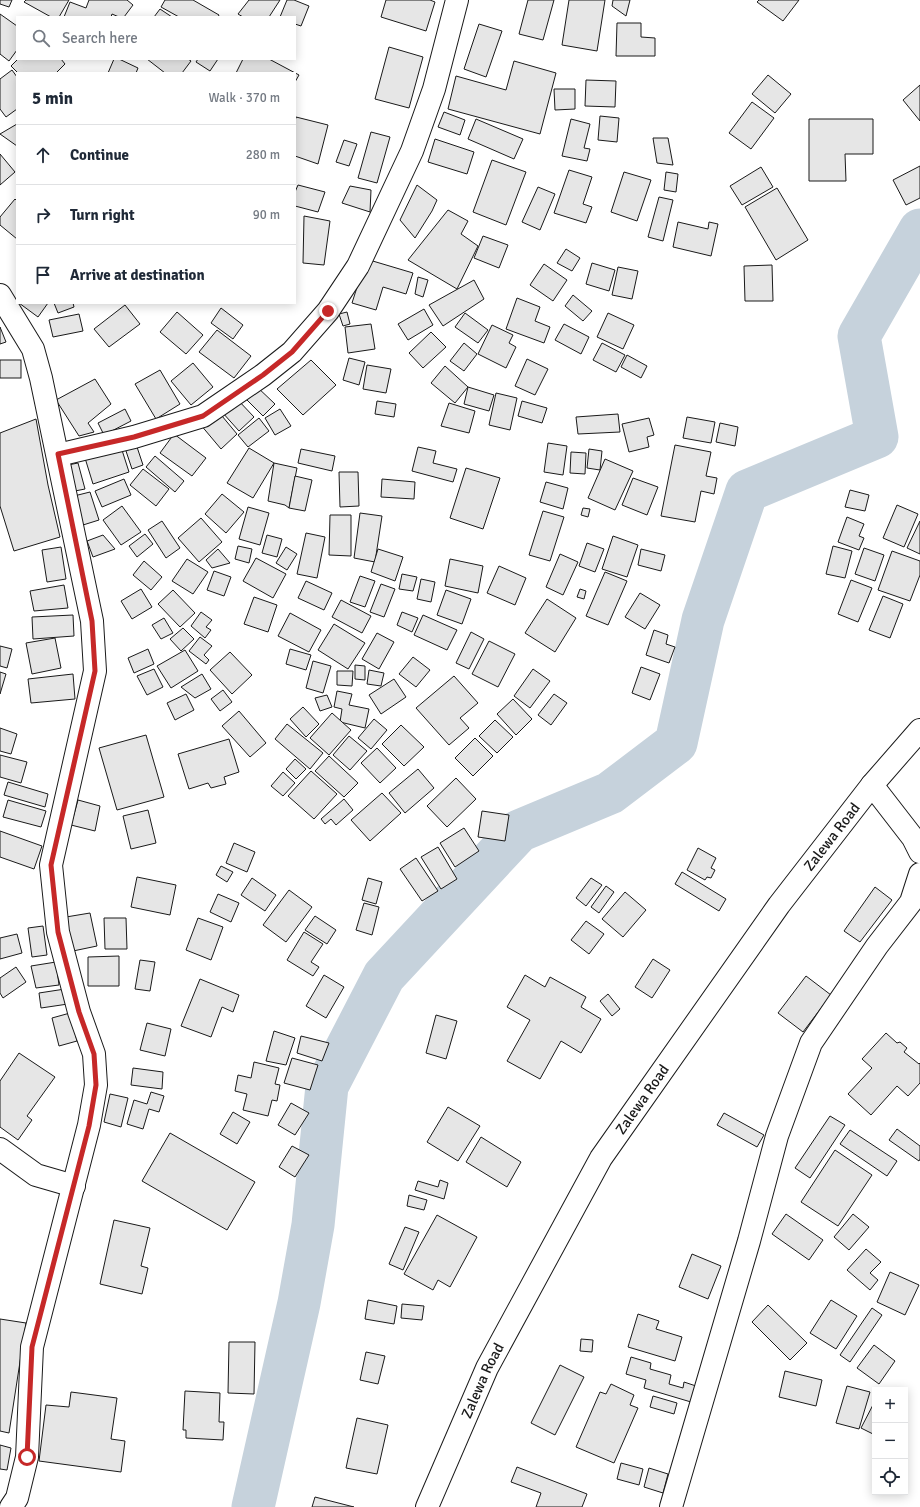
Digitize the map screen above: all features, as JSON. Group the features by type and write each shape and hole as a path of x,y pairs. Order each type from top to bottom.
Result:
{"main road":[{"path":"58,454 134,437 203,416 263,375 292,352 328,311 358,266 412,151 434,89 457,0"},
{"path":"0,295 33,349 42,378 92,621 95,671 51,865 58,932 79,1012 94,1054 96,1085 89,1126 32,1347 27,1457 17,1498 12,1507"},
{"name":"Zalewa Road","path":"427,1507 487,1368 601,1158 779,905 872,785 920,730"},
{"path":"872,785 913,838 920,852"},
{"path":"671,1507 749,1241 777,1136 811,1043 877,946 911,902 920,874"},
{"path":"0,1149 36,1175 74,1186"}],"building":[{"path":"0,0 12,0 9,7 0,4"},
{"path":"26,0 69,0 60,16 49,16 24,2"},
{"path":"89,0 127,0 133,5 125,16 117,16 112,14 111,16 64,16 70,2 86,8"},
{"path":"165,0 193,0 219,15 177,16 161,7"},
{"path":"249,0 280,0 270,16 241,16 238,14"},
{"path":"287,0 294,0 309,6 301,26 296,24 296,16 280,16"},
{"path":"386,0 430,0 435,2 426,31 381,17"},
{"path":"528,0 554,0 543,40 519,34"},
{"path":"569,0 605,0 597,51 562,45"},
{"path":"613,0 630,0 626,16 612,6"},
{"path":"759,0 799,0 783,21 757,2"},
{"path":"160,9 170,16 155,16"},
{"path":"0,14 16,25 16,51 9,61 0,54"},
{"path":"617,23 641,23 641,37 655,38 655,56 616,56"},
{"path":"479,24 502,31 486,77 464,69"},
{"path":"389,47 423,57 409,108 375,99"},
{"path":"17,60 62,60 65,64 57,72 17,72 11,66"},
{"path":"114,60 121,60 138,68 136,72 108,72"},
{"path":"148,60 191,61 183,72 164,72"},
{"path":"197,60 217,60 210,71 196,62"},
{"path":"242,60 271,60 293,72 236,72"},
{"path":"514,61 556,73 540,134 448,109 456,76 506,90"},
{"path":"12,70 16,76 16,110 6,117 0,109 0,79"},
{"path":"296,73 299,75 296,80"},
{"path":"768,75 791,94 775,113 752,94"},
{"path":"586,80 616,81 615,107 585,106"},
{"path":"920,85 920,121 903,100"},
{"path":"554,89 575,89 575,109 555,110"},
{"path":"752,102 774,118 751,149 729,133"},
{"path":"444,112 465,120 460,135 438,127"},
{"path":"600,116 619,118 617,142 598,140"},
{"path":"296,117 328,125 318,164 296,156"},
{"path":"476,119 523,139 514,159 468,139"},
{"path":"571,119 590,124 584,148 590,149 587,161 562,156"},
{"path":"809,119 873,119 873,154 845,154 846,181 809,181"},
{"path":"16,125 16,145 0,134"},
{"path":"371,132 390,137 377,183 358,178"},
{"path":"653,138 668,138 673,165 657,163"},
{"path":"435,139 474,152 467,174 428,162"},
{"path":"344,140 357,144 349,166 336,162"},
{"path":"0,154 15,172 0,185"},
{"path":"492,160 526,172 506,225 473,212"},
{"path":"920,166 920,198 906,205 893,180"},
{"path":"761,167 773,187 742,205 730,186"},
{"path":"569,170 592,177 583,204 592,207 586,223 554,213"},
{"path":"624,172 651,180 637,221 611,212"},
{"path":"666,172 678,174 676,192 664,190"},
{"path":"298,185 325,192 318,212 296,206 296,190"},
{"path":"417,185 437,200 415,238 400,220"},
{"path":"350,186 371,190 370,212 342,203"},
{"path":"538,187 555,194 540,230 522,222"},
{"path":"777,188 808,240 776,260 745,207"},
{"path":"659,197 673,200 663,241 648,237"},
{"path":"15,199 16,238 0,225 0,217"},
{"path":"448,210 468,221 461,234 478,246 457,289 408,260"},
{"path":"304,216 330,221 324,265 303,263"},
{"path":"678,222 708,229 709,222 718,224 711,256 673,247"},
{"path":"483,236 508,245 499,268 474,258"},
{"path":"566,249 580,258 572,271 557,263"},
{"path":"366,259 413,273 406,294 383,287 376,310 352,303"},
{"path":"592,263 615,270 609,291 586,284"},
{"path":"544,264 567,280 553,301 530,285"},
{"path":"772,265 773,301 745,301 744,266"},
{"path":"618,267 638,271 632,299 612,295"},
{"path":"418,277 428,280 423,297 415,294"},
{"path":"474,280 484,299 443,326 429,305"},
{"path":"573,295 592,311 583,321 565,306"},
{"path":"517,298 540,307 535,321 550,327 544,343 506,329"},
{"path":"20,304 47,304 38,317"},
{"path":"54,304 73,304 74,307 58,313"},
{"path":"125,305 140,324 109,347 94,329"},
{"path":"221,308 243,325 233,339 211,323"},
{"path":"424,309 433,325 408,340 398,324"},
{"path":"177,312 203,335 186,354 160,332"},
{"path":"347,312 350,324 343,326 339,314"},
{"path":"465,313 488,330 478,343 455,327"},
{"path":"608,313 634,325 623,349 597,337"},
{"path":"79,314 83,331 53,337 49,320"},
{"path":"371,324 375,349 348,353 345,327"},
{"path":"564,324 589,337 581,354 555,340"},
{"path":"492,325 513,335 509,343 516,347 506,368 478,354"},
{"path":"0,327 6,342 0,344"},
{"path":"217,330 251,356 234,378 199,352"},
{"path":"431,332 446,347 423,368 409,353"},
{"path":"464,343 477,354 464,371 450,361"},
{"path":"602,343 625,355 616,372 593,360"},
{"path":"627,355 647,366 641,378 621,367"},
{"path":"349,358 365,362 359,385 343,380"},
{"path":"527,359 548,369 535,395 515,386"},
{"path":"0,360 21,360 21,378 0,378"},
{"path":"311,360 336,385 303,415 277,389"},
{"path":"193,363 213,387 191,405 171,381"},
{"path":"367,365 391,369 386,393 363,389"},
{"path":"445,366 468,387 455,403 431,383"},
{"path":"160,370 180,404 156,419 135,384"},
{"path":"95,379 111,404 88,423 94,432 79,436 56,400"},
{"path":"255,385 275,404 263,416 244,397"},
{"path":"468,387 494,395 489,411 464,404"},
{"path":"496,393 517,398 510,430 489,425"},
{"path":"237,399 254,417 239,431 222,412"},
{"path":"377,401 396,404 394,417 375,414"},
{"path":"522,401 547,408 542,423 518,416"},
{"path":"449,403 475,411 469,433 441,426"},
{"path":"125,409 131,421 104,435 98,423"},
{"path":"280,409 291,426 275,435 265,418"},
{"path":"217,410 237,434 221,449 200,424"},
{"path":"618,414 620,432 578,434 576,417"},
{"path":"687,417 715,422 711,443 683,438"},
{"path":"259,418 269,431 248,447 238,435"},
{"path":"649,418 654,435 647,437 649,447 629,452 622,424"},
{"path":"36,419 48,485 60,537 14,551 0,506 0,433"},
{"path":"720,423 738,427 735,446 716,442"},
{"path":"174,434 206,458 192,476 160,453"},
{"path":"135,441 143,465 132,469 124,445"},
{"path":"548,443 567,446 563,475 544,472"},
{"path":"675,445 711,452 706,476 717,478 714,494 701,491 695,522 661,516"},
{"path":"121,447 129,472 93,484 85,458"},
{"path":"418,447 436,451 433,463 457,469 453,482 412,471"},
{"path":"249,448 274,463 253,498 227,483"},
{"path":"301,449 335,456 332,471 298,463"},
{"path":"589,449 602,451 600,470 587,468"},
{"path":"571,452 586,453 585,474 570,473"},
{"path":"155,456 184,481 175,492 146,467"},
{"path":"605,459 633,471 615,510 588,498"},
{"path":"78,463 85,489 70,492 63,466"},
{"path":"274,463 297,468 289,508 285,505 268,501"},
{"path":"466,468 500,478 483,529 450,518"},
{"path":"143,469 169,489 156,506 130,485"},
{"path":"339,472 358,472 359,506 340,507"},
{"path":"295,476 312,480 305,511 289,508"},
{"path":"633,478 658,487 647,515 622,505"},
{"path":"124,479 131,495 102,507 95,491"},
{"path":"382,479 415,482 414,499 381,497"},
{"path":"546,482 568,488 563,509 540,502"},
{"path":"850,490 869,495 865,511 845,507"},
{"path":"90,492 99,520 83,525 74,496"},
{"path":"222,494 244,512 226,533 205,514"},
{"path":"897,505 918,514 904,547 883,538"},
{"path":"122,506 141,532 121,545 103,520"},
{"path":"248,507 269,513 260,545 239,539"},
{"path":"583,508 590,509 588,517 581,515"},
{"path":"543,511 564,517 550,561 529,555"},
{"path":"360,513 382,516 375,562 354,558"},
{"path":"330,515 351,515 351,556 329,555"},
{"path":"847,517 864,524 859,536 864,538 859,550 838,542"},
{"path":"201,518 222,542 199,562 178,538"},
{"path":"162,521 180,548 166,558 148,530"},
{"path":"920,521 920,554 907,548"},
{"path":"306,533 325,537 317,578 297,574"},
{"path":"145,534 153,544 137,557 129,546"},
{"path":"103,535 115,549 93,557 87,541"},
{"path":"267,535 282,539 277,557 262,553"},
{"path":"613,536 638,545 627,577 602,569"},
{"path":"587,543 604,549 595,572 579,566"},
{"path":"238,546 252,549 249,563 235,559"},
{"path":"833,546 852,551 845,578 826,574"},
{"path":"61,547 66,579 47,582 42,550"},
{"path":"286,547 297,554 287,570 276,563"},
{"path":"864,548 884,555 875,581 855,574"},
{"path":"218,549 230,563 212,568 206,560"},
{"path":"378,549 403,557 395,581 371,572"},
{"path":"641,549 665,555 661,571 638,565"},
{"path":"892,551 920,561 920,575 910,601 878,590"},
{"path":"560,554 578,562 563,595 546,587"},
{"path":"256,558 286,574 273,598 243,581"},
{"path":"187,559 208,572 193,594 172,581"},
{"path":"450,559 483,566 478,593 445,586"},
{"path":"144,561 162,577 151,590 133,575"},
{"path":"499,566 526,578 515,605 487,593"},
{"path":"214,571 231,577 224,596 207,590"},
{"path":"605,572 627,581 608,625 586,616"},
{"path":"402,574 417,577 413,591 399,589"},
{"path":"360,576 375,581 365,607 350,602"},
{"path":"421,579 435,582 431,602 417,599"},
{"path":"851,580 872,588 858,622 838,614"},
{"path":"306,581 332,593 324,610 298,598"},
{"path":"381,584 395,589 384,617 370,612"},
{"path":"64,585 68,608 34,611 30,591"},
{"path":"141,589 152,607 132,619 121,601"},
{"path":"580,589 586,591 584,599 577,597"},
{"path":"173,590 195,613 180,627 158,604"},
{"path":"446,590 471,599 462,624 437,615"},
{"path":"640,593 660,605 645,629 625,617"},
{"path":"883,596 903,604 890,638 869,630"},
{"path":"254,597 277,605 268,632 244,624"},
{"path":"547,599 576,618 555,652 525,633"},
{"path":"341,600 371,616 362,633 332,617"},
{"path":"201,612 212,620 206,627 211,630 205,638 191,626"},
{"path":"402,612 418,618 412,632 397,625"},
{"path":"290,613 321,630 309,652 278,636"},
{"path":"73,615 74,636 33,639 32,617"},
{"path":"423,615 457,630 447,650 414,635"},
{"path":"164,618 173,633 161,639 152,625"},
{"path":"334,624 365,643 348,669 318,650"},
{"path":"183,628 194,639 181,651 170,639"},
{"path":"654,630 668,635 666,644 675,647 669,663 646,655"},
{"path":"471,632 484,639 469,669 456,663"},
{"path":"377,633 394,642 379,669 362,659"},
{"path":"200,637 212,646 204,655 209,660 206,664 189,651"},
{"path":"55,638 61,668 32,674 26,643"},
{"path":"489,641 515,654 498,687 472,674"},
{"path":"0,646 12,649 7,668 0,666"},
{"path":"148,649 154,664 134,673 128,658"},
{"path":"290,649 311,655 306,670 286,664"},
{"path":"185,650 198,671 171,688 157,666"},
{"path":"230,652 252,675 232,694 210,670"},
{"path":"413,657 430,670 416,687 399,674"},
{"path":"313,661 331,666 323,693 306,688"},
{"path":"355,665 365,666 365,680 355,679"},
{"path":"641,667 660,674 650,700 632,693"},
{"path":"154,669 163,687 147,695 137,676"},
{"path":"533,669 550,681 530,708 514,696"},
{"path":"369,670 384,673 381,686 367,684"},
{"path":"337,671 353,671 352,686 337,685"},
{"path":"0,672 6,674 0,694"},
{"path":"73,674 75,699 31,703 28,679"},
{"path":"202,674 211,689 195,698 181,687"},
{"path":"454,676 478,703 460,718 469,728 449,745 416,708"},
{"path":"394,679 406,697 381,714 369,695"},
{"path":"223,690 232,702 220,711 211,699"},
{"path":"337,691 352,694 349,705 369,709 365,728 340,722 342,709 334,707"},
{"path":"186,694 194,710 175,720 167,703"},
{"path":"554,694 567,703 551,725 538,715"},
{"path":"327,695 332,707 320,711 315,698"},
{"path":"513,699 532,719 516,735 497,714"},
{"path":"303,707 319,724 306,737 290,719"},
{"path":"239,711 266,743 250,757 222,726"},
{"path":"332,713 351,730 329,755 310,738"},
{"path":"374,719 387,730 371,749 358,738"},
{"path":"495,720 513,737 497,753 479,736"},
{"path":"287,724 323,753 310,769 275,739"},
{"path":"401,725 424,747 404,766 382,744"},
{"path":"0,728 17,734 11,754 0,751"},
{"path":"146,735 164,797 117,810 99,748"},
{"path":"349,736 367,751 350,770 333,755"},
{"path":"475,738 493,756 473,776 455,758"},
{"path":"229,739 239,772 224,777 226,784 211,788 208,783 189,789 178,754"},
{"path":"377,748 396,768 380,783 361,763"},
{"path":"0,755 27,762 21,783 0,777"},
{"path":"329,756 358,783 344,797 315,771"},
{"path":"295,759 306,769 296,779 286,769"},
{"path":"418,769 434,788 405,813 389,793"},
{"path":"311,771 337,794 314,819 288,796"},
{"path":"283,772 295,783 283,796 271,786"},
{"path":"456,778 476,799 447,827 427,806"},
{"path":"8,782 48,794 45,807 4,795"},
{"path":"382,793 401,813 370,841 351,820"},
{"path":"344,799 353,810 336,825 331,819 325,824 321,819"},
{"path":"8,800 46,811 41,827 3,817"},
{"path":"78,800 100,806 95,831 71,825"},
{"path":"148,810 156,843 131,849 123,816"},
{"path":"482,811 509,815 505,841 478,837"},
{"path":"464,828 479,851 455,867 440,843"},
{"path":"0,831 42,846 34,869 0,857"},
{"path":"234,843 255,852 247,872 226,863"},
{"path":"438,847 457,879 441,889 421,857"},
{"path":"698,848 716,858 711,868 715,870 711,878 707,877 705,880 687,870"},
{"path":"416,858 438,891 422,901 400,869"},
{"path":"221,866 233,872 227,882 216,875"},
{"path":"682,872 726,899 719,911 675,884"},
{"path":"137,877 176,885 170,915 131,907"},
{"path":"252,878 276,895 265,911 241,895"},
{"path":"368,878 382,882 376,904 362,900"},
{"path":"591,878 602,885 586,906 576,898"},
{"path":"606,886 614,892 599,913 591,907"},
{"path":"875,887 892,900 860,942 844,931"},
{"path":"289,890 312,907 286,942 263,925"},
{"path":"625,892 646,910 623,937 602,919"},
{"path":"218,894 239,903 231,922 210,912"},
{"path":"364,903 379,907 372,935 356,930"},
{"path":"90,913 97,946 73,951 66,917"},
{"path":"315,916 336,930 327,944 305,930"},
{"path":"104,918 126,918 127,949 105,949"},
{"path":"198,918 223,927 211,960 186,950"},
{"path":"586,921 604,934 589,954 571,940"},
{"path":"43,926 47,955 32,957 28,928"},
{"path":"304,932 323,944 311,962 319,967 313,976 287,960"},
{"path":"17,934 22,953 0,959 0,938"},
{"path":"119,956 119,986 88,986 88,957"},
{"path":"653,959 670,970 652,998 635,987"},
{"path":"140,960 155,962 150,991 135,989"},
{"path":"56,962 59,985 36,988 31,966"},
{"path":"16,967 26,982 3,998 0,993 0,978"},
{"path":"324,975 344,987 326,1018 306,1006"},
{"path":"525,975 545,987 550,977 586,997 581,1007 601,1019 581,1053 561,1041 540,1079 507,1061 530,1020 507,1007"},
{"path":"806,976 831,995 803,1032 778,1013"},
{"path":"200,979 239,995 233,1012 222,1007 211,1037 181,1026"},
{"path":"65,989 68,1004 41,1008 39,993"},
{"path":"608,994 620,1009 612,1016 600,1001"},
{"path":"70,1013 77,1041 59,1046 52,1018"},
{"path":"436,1015 457,1021 446,1059 426,1053"},
{"path":"147,1023 171,1029 165,1056 140,1050"},
{"path":"274,1031 295,1038 286,1065 266,1061"},
{"path":"886,1033 897,1043 900,1042 907,1048 904,1052 919,1064 920,1063 920,1083 908,1096 897,1086 871,1115 848,1094 872,1068 862,1059"},
{"path":"301,1036 329,1043 322,1061 297,1053"},
{"path":"19,1053 55,1077 27,1116 32,1120 18,1140 0,1127 0,1081"},
{"path":"292,1058 318,1065 310,1090 284,1083"},
{"path":"254,1062 279,1068 275,1084 280,1085 277,1101 272,1100 268,1116 243,1110 247,1094 235,1091 238,1075 251,1078"},
{"path":"133,1068 163,1072 162,1089 131,1085"},
{"path":"151,1092 164,1096 159,1112 149,1109 143,1129 127,1124 134,1100 147,1104"},
{"path":"110,1094 128,1098 121,1127 104,1122"},
{"path":"291,1103 309,1113 295,1135 278,1125"},
{"path":"448,1107 480,1126 458,1161 427,1142"},
{"path":"233,1112 250,1122 237,1144 220,1134"},
{"path":"724,1113 764,1135 757,1147 717,1125"},
{"path":"830,1116 845,1125 810,1178 795,1168"},
{"path":"897,1129 920,1146 919,1161 889,1140"},
{"path":"850,1130 897,1161 887,1176 840,1144"},
{"path":"170,1133 255,1182 227,1230 142,1181"},
{"path":"481,1137 521,1162 507,1187 466,1162"},
{"path":"292,1146 309,1155 295,1177 279,1167"},
{"path":"835,1150 872,1175 838,1226 801,1202"},
{"path":"440,1180 448,1183 444,1199 415,1190 418,1181 438,1187"},
{"path":"409,1195 427,1200 424,1210 407,1206"},
{"path":"786,1214 823,1240 809,1260 772,1234"},
{"path":"853,1214 869,1227 849,1250 834,1237"},
{"path":"437,1215 477,1237 450,1287 438,1280 433,1290 404,1274"},
{"path":"114,1220 150,1228 141,1266 148,1268 142,1294 100,1284"},
{"path":"405,1227 419,1232 403,1270 389,1264"},
{"path":"866,1249 881,1262 870,1273 878,1280 870,1290 847,1270"},
{"path":"692,1254 721,1266 708,1299 679,1287"},
{"path":"890,1272 919,1285 905,1315 877,1302"},
{"path":"368,1300 397,1306 394,1324 365,1319"},
{"path":"831,1300 857,1316 836,1349 810,1333"},
{"path":"402,1304 424,1306 422,1320 401,1318"},
{"path":"768,1305 807,1343 790,1360 752,1322"},
{"path":"872,1308 882,1315 850,1362 840,1355"},
{"path":"638,1314 659,1321 656,1329 682,1337 675,1361 628,1347"},
{"path":"0,1319 26,1323 9,1433 0,1431"},
{"path":"581,1339 593,1340 592,1352 580,1351"},
{"path":"229,1342 255,1342 254,1394 228,1393"},
{"path":"874,1345 895,1361 879,1384 857,1368"},
{"path":"366,1352 385,1356 378,1384 360,1380"},
{"path":"631,1357 651,1363 650,1369 671,1375 669,1384 683,1388 684,1382 696,1386 691,1402 644,1388 646,1380 626,1374"},
{"path":"560,1365 584,1377 555,1435 531,1423"},
{"path":"785,1371 822,1380 816,1406 779,1397"},
{"path":"611,1384 634,1395 630,1405 638,1408 614,1463 576,1447 600,1392 606,1394"},
{"path":"847,1386 870,1392 859,1429 836,1423"},
{"path":"185,1391 220,1393 219,1422 224,1422 223,1440 186,1438 186,1430 183,1430"},
{"path":"71,1392 117,1398 111,1439 125,1441 121,1472 39,1461 46,1405 69,1407"},
{"path":"653,1396 677,1403 674,1414 650,1407"},
{"path":"872,1407 872,1434 861,1428"},
{"path":"357,1418 388,1425 377,1474 346,1468"},
{"path":"0,1445 11,1448 7,1470 0,1469"},
{"path":"621,1463 643,1469 639,1485 617,1479"},
{"path":"517,1467 587,1494 582,1507 536,1507 541,1493 511,1482"},
{"path":"649,1468 668,1474 663,1493 644,1487"},
{"path":"315,1497 354,1507 312,1507"}],"waterway":[{"path":"253,1507 299,1303 313,1225 327,1086 384,976 519,831 610,793 676,743 703,620 747,491 877,437 859,336 920,230"}],"route":[{"path":"27,1457 32,1347 89,1126 96,1085 94,1054 79,1012 58,932 51,865 95,671 92,621 58,454 134,437 203,416 263,375 292,352 328,311"}]}
